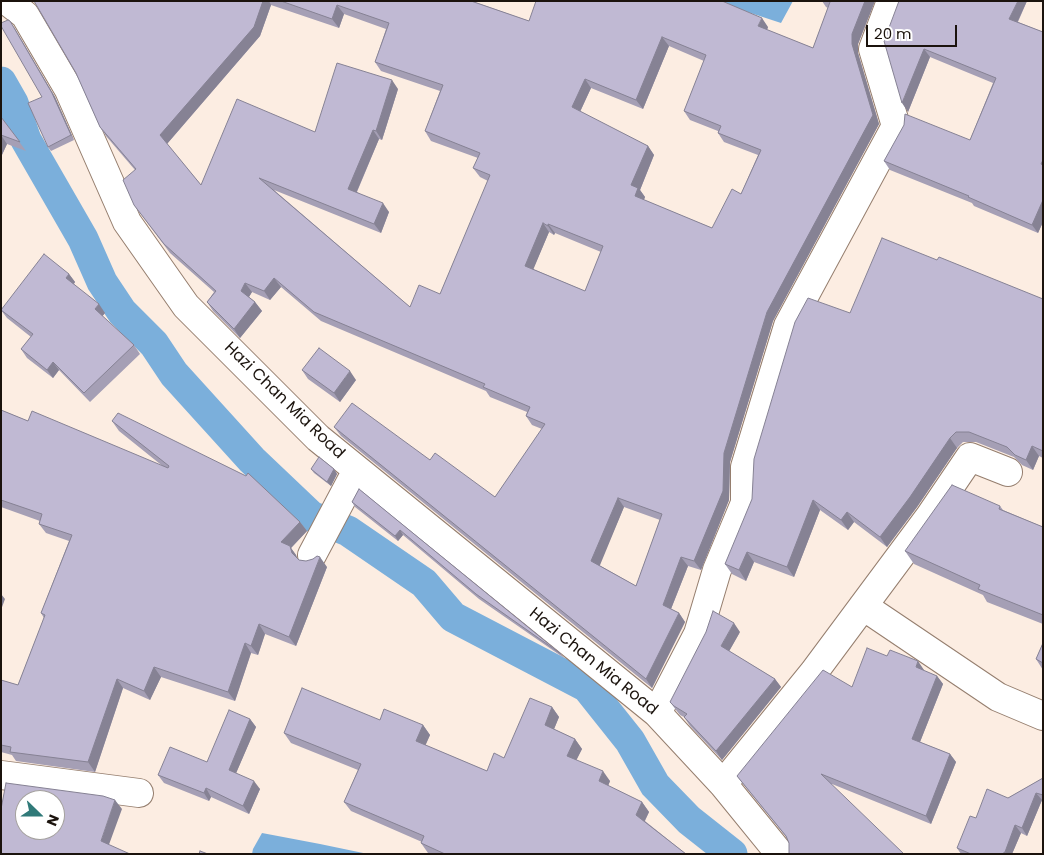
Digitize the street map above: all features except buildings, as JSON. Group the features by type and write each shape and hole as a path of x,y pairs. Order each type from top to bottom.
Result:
{"street":[{"name":"Hazi Chan Mia Road","path":"7,1 25,15 68,90 127,222 186,306 318,438 657,713 723,784 780,854"},
{"path":"657,713 698,634 717,570 745,503 744,467 788,326 896,126 872,49 891,1"},
{"path":"723,784 814,672 930,516 970,457 1008,472"},
{"path":"312,555 357,470"},
{"path":"863,606 998,696 1043,716"},
{"path":"1,775 139,792"}],"water":[{"path":"714,1 793,1 781,23"},
{"path":"262,833 320,844 368,854 252,854"}],"waterway":[{"path":"1,82 13,103 26,140 83,239 102,282 122,312 154,344 174,374 252,460 311,516 348,531 424,583 453,617 587,687 630,741 655,785 689,820 732,854"}]}
